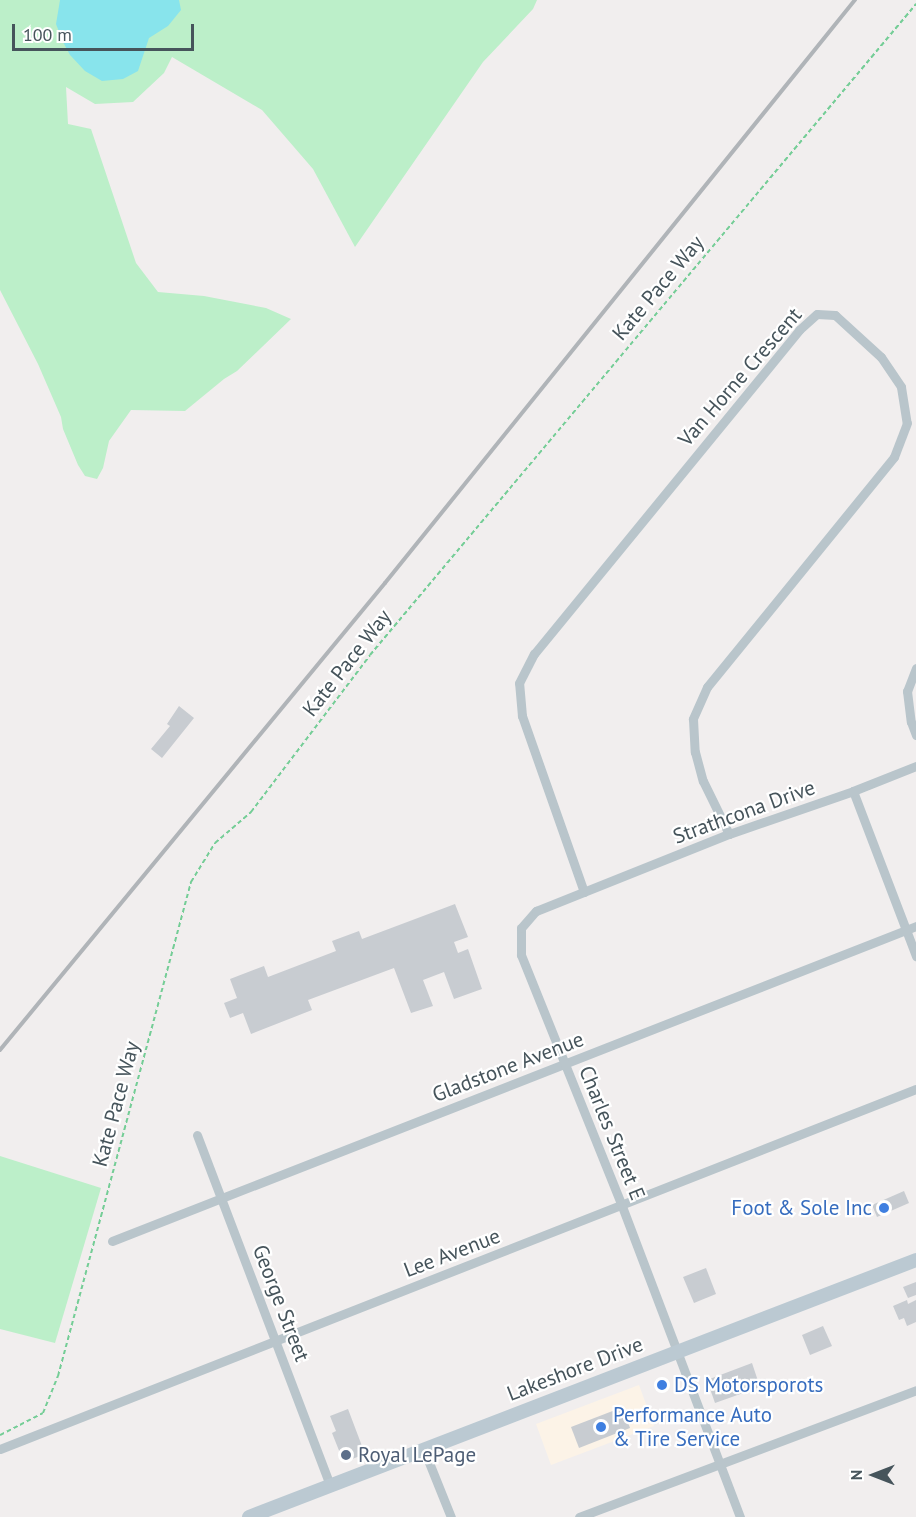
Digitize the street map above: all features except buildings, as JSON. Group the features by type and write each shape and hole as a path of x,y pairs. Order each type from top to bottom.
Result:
{"main road":[{"name":"Lakeshore Drive","path":"249,1517 916,1260"}],"street":[{"name":"Van Horne Crescent","path":"584,892 522,716 519,683 541,646 799,330 817,314 835,315 881,357 901,387 907,423 894,457 707,687 693,719 695,752 703,781 729,834"},
{"path":"916,668 907,691 911,722 916,735"},
{"name":"Strathcona Drive","path":"584,892 729,834 853,791 916,766"},
{"path":"853,791 916,956"},
{"name":"Charles Street E","path":"584,892 536,911 521,928 521,956 622,1206 740,1517"},
{"name":"Gladstone Avenue","path":"112,1241 916,926"},
{"name":"Lee Avenue","path":"0,1449 916,1089"},
{"name":"George Street","path":"197,1135 330,1485"},
{"path":"579,1517 916,1390"},
{"path":"424,1450 451,1517"}],"path":[{"name":"Kate Pace Way","path":"0,1435 43,1413 58,1376 191,882 215,843 251,812 370,655 916,4"}],"shaded area":[{"path":"639,1385 654,1426 551,1465 536,1424"}],"green space":[{"path":"0,0 537,0 533,9 483,62 355,247 313,169 262,110 172,57 164,73 133,102 95,104 66,87 68,124 91,129 136,263 158,292 204,296 266,308 291,319 237,371 185,411 131,410 109,441 103,468 97,479 85,476 78,465 63,429 61,417 38,364 0,290"},
{"path":"0,1156 101,1188 55,1343 0,1329"}],"water":[{"path":"60,0 179,0 181,10 168,26 149,38 138,71 123,79 102,81 85,71 70,55 63,42 56,24"}],"railway":[{"path":"0,1050 385,583 855,0"}],"place":[{"name":"Foot & Sole Inc","path":"884,1208"},
{"name":"DS Motorsporots","path":"662,1385"},
{"name":"Performance Auto & Tire Service","path":"601,1427"},
{"name":"Royal LePage","path":"346,1455"}]}
